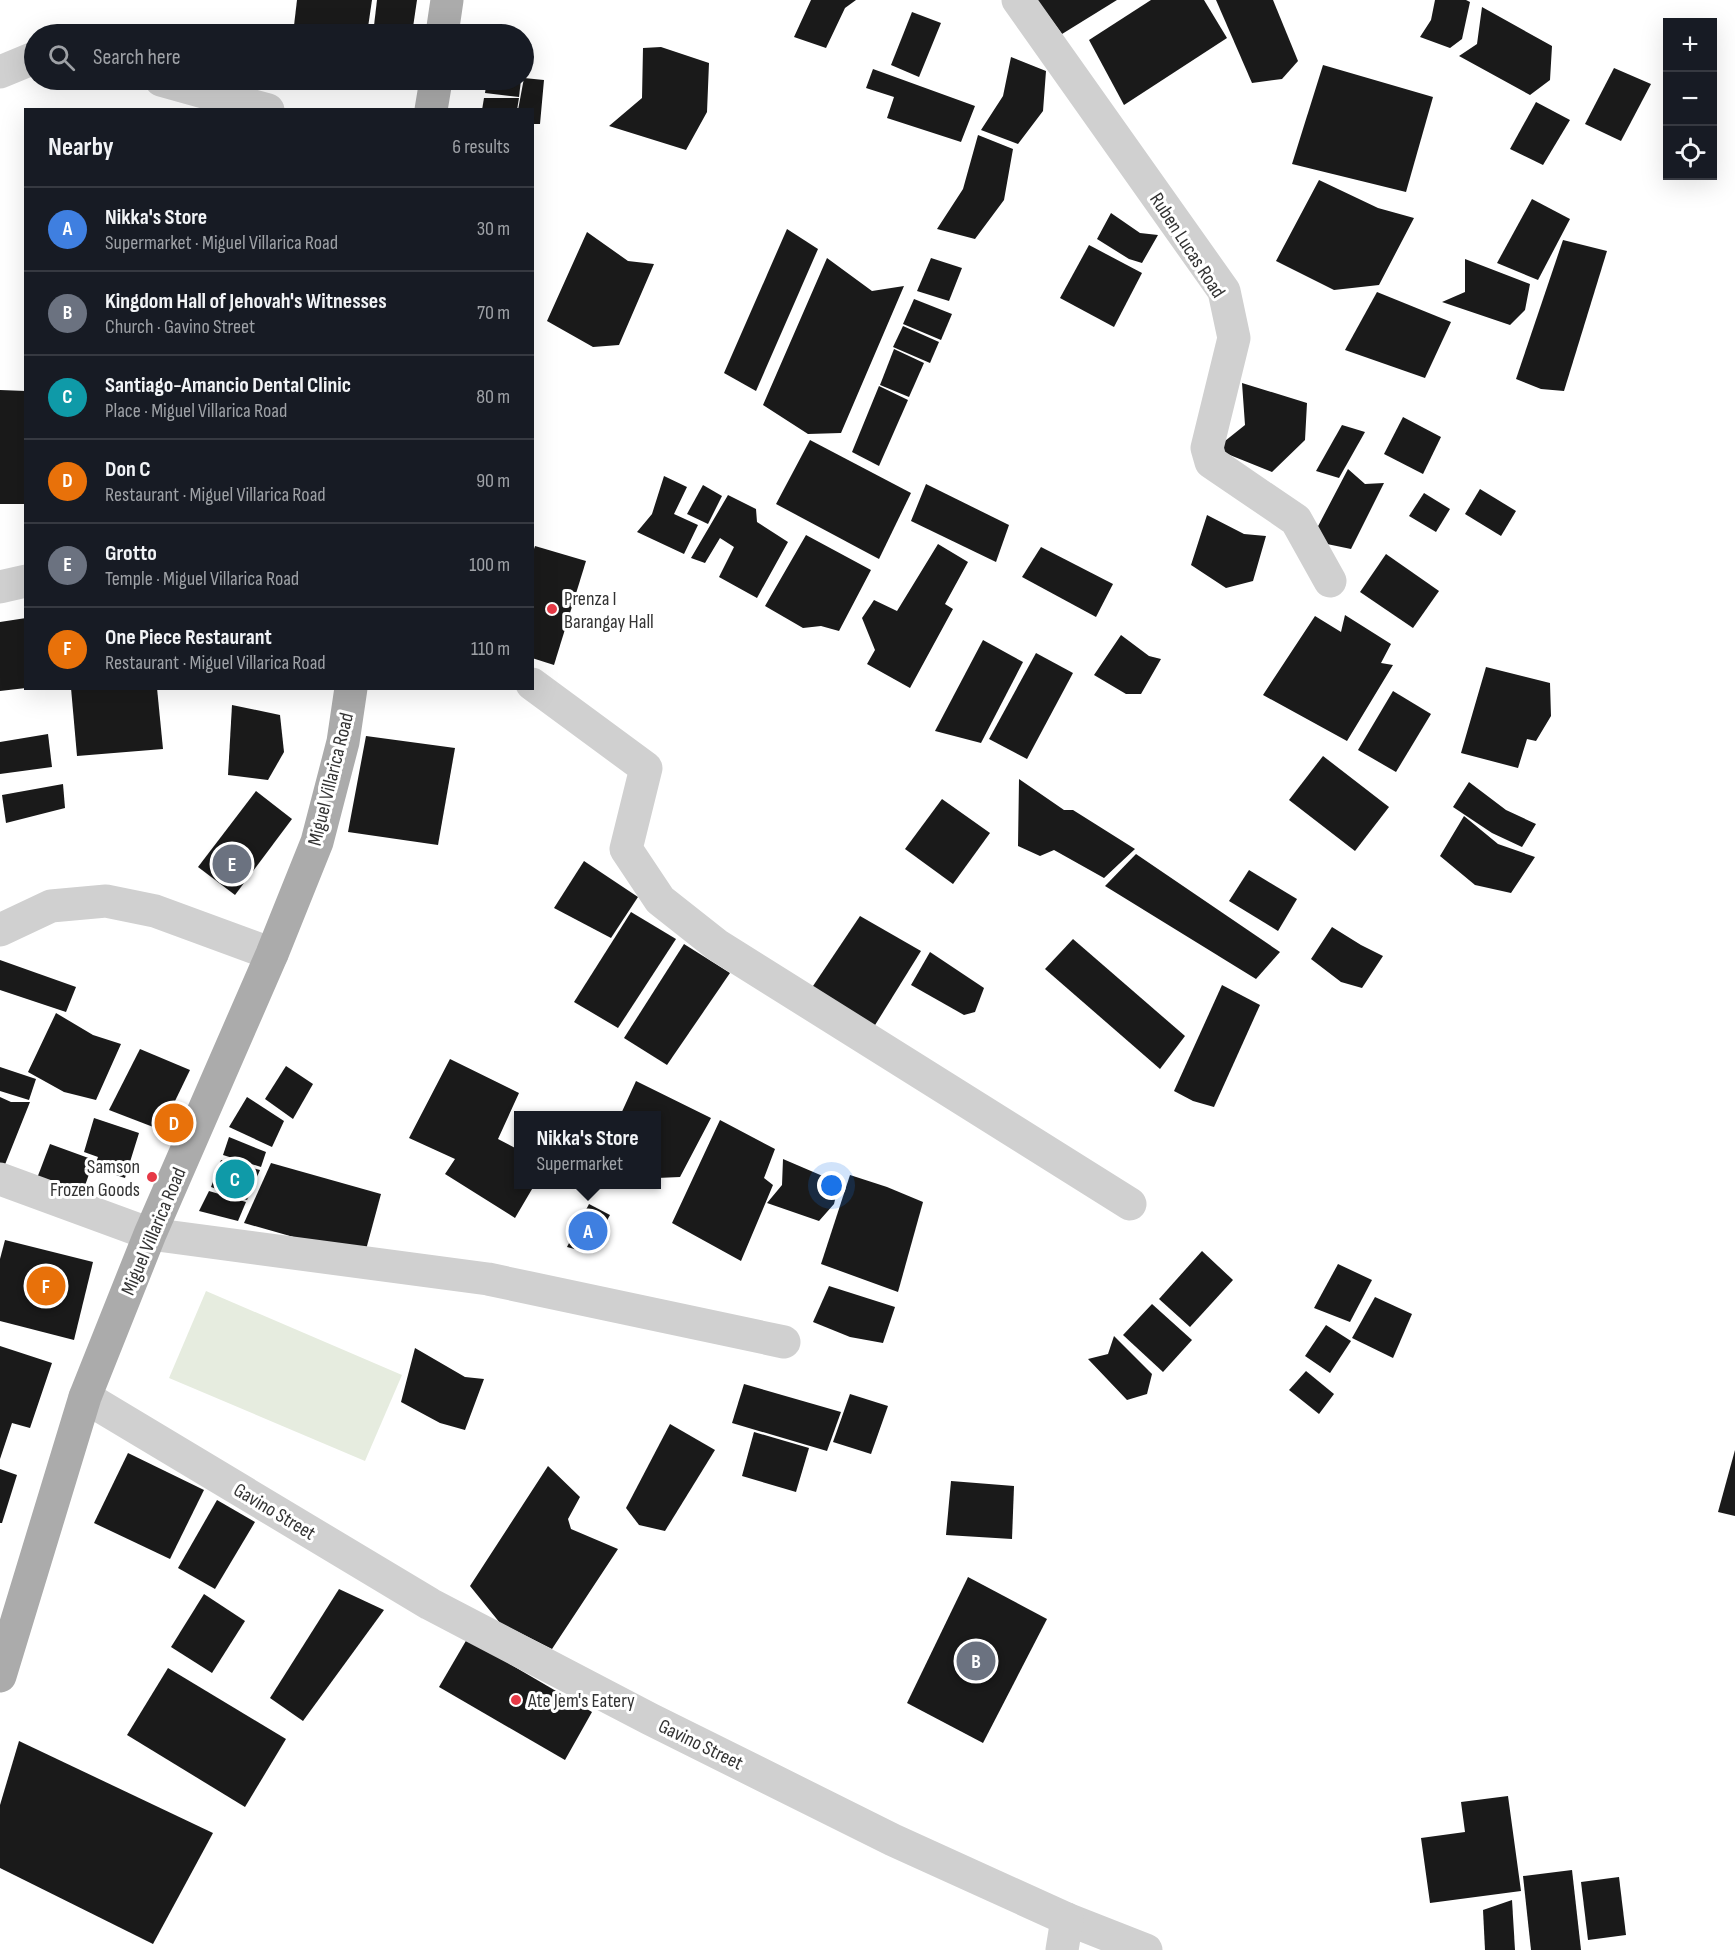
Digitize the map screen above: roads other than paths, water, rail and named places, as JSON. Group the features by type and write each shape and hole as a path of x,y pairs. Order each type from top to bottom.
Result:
{"main road":[{"path":"443,24 447,0"},
{"path":"431,108 434,90"},
{"name":"Miguel Villarica Road","path":"0,1676 5,1641 85,1397 150,1234 272,954 317,842 343,742 351,690"}],"street":[{"name":"Ruben Lucas Road","path":"1018,0 1224,291 1234,339 1207,448 1211,462 1296,520 1330,581"},
{"path":"0,72 24,62"},
{"path":"197,90 261,108"},
{"path":"0,586 24,581"},
{"path":"534,685 646,768 626,849 660,900 717,945 1130,1204"},
{"path":"0,930 51,906 106,901 155,911 272,954"},
{"path":"0,1179 150,1234 488,1279 784,1342"},
{"name":"Gavino Street","path":"85,1397 430,1604 650,1719 893,1840 1064,1935 1146,1950"}],"place":[{"name":"Prenza I Barangay Hall","path":"552,609"},
{"name":"Grotto","path":"232,864"},
{"name":"Don C","path":"174,1123"},
{"name":"Samson Frozen Goods","path":"152,1177"},
{"name":"Santiago-Amancio Dental Clinic","path":"235,1179"},
{"name":"Nikka's Store","path":"588,1231"},
{"name":"One Piece Restaurant","path":"46,1286"},
{"name":"Kingdom Hall of Jehovah's Witnesses","path":"976,1661"},
{"name":"Ate Jem's Eatery","path":"516,1700"}]}
